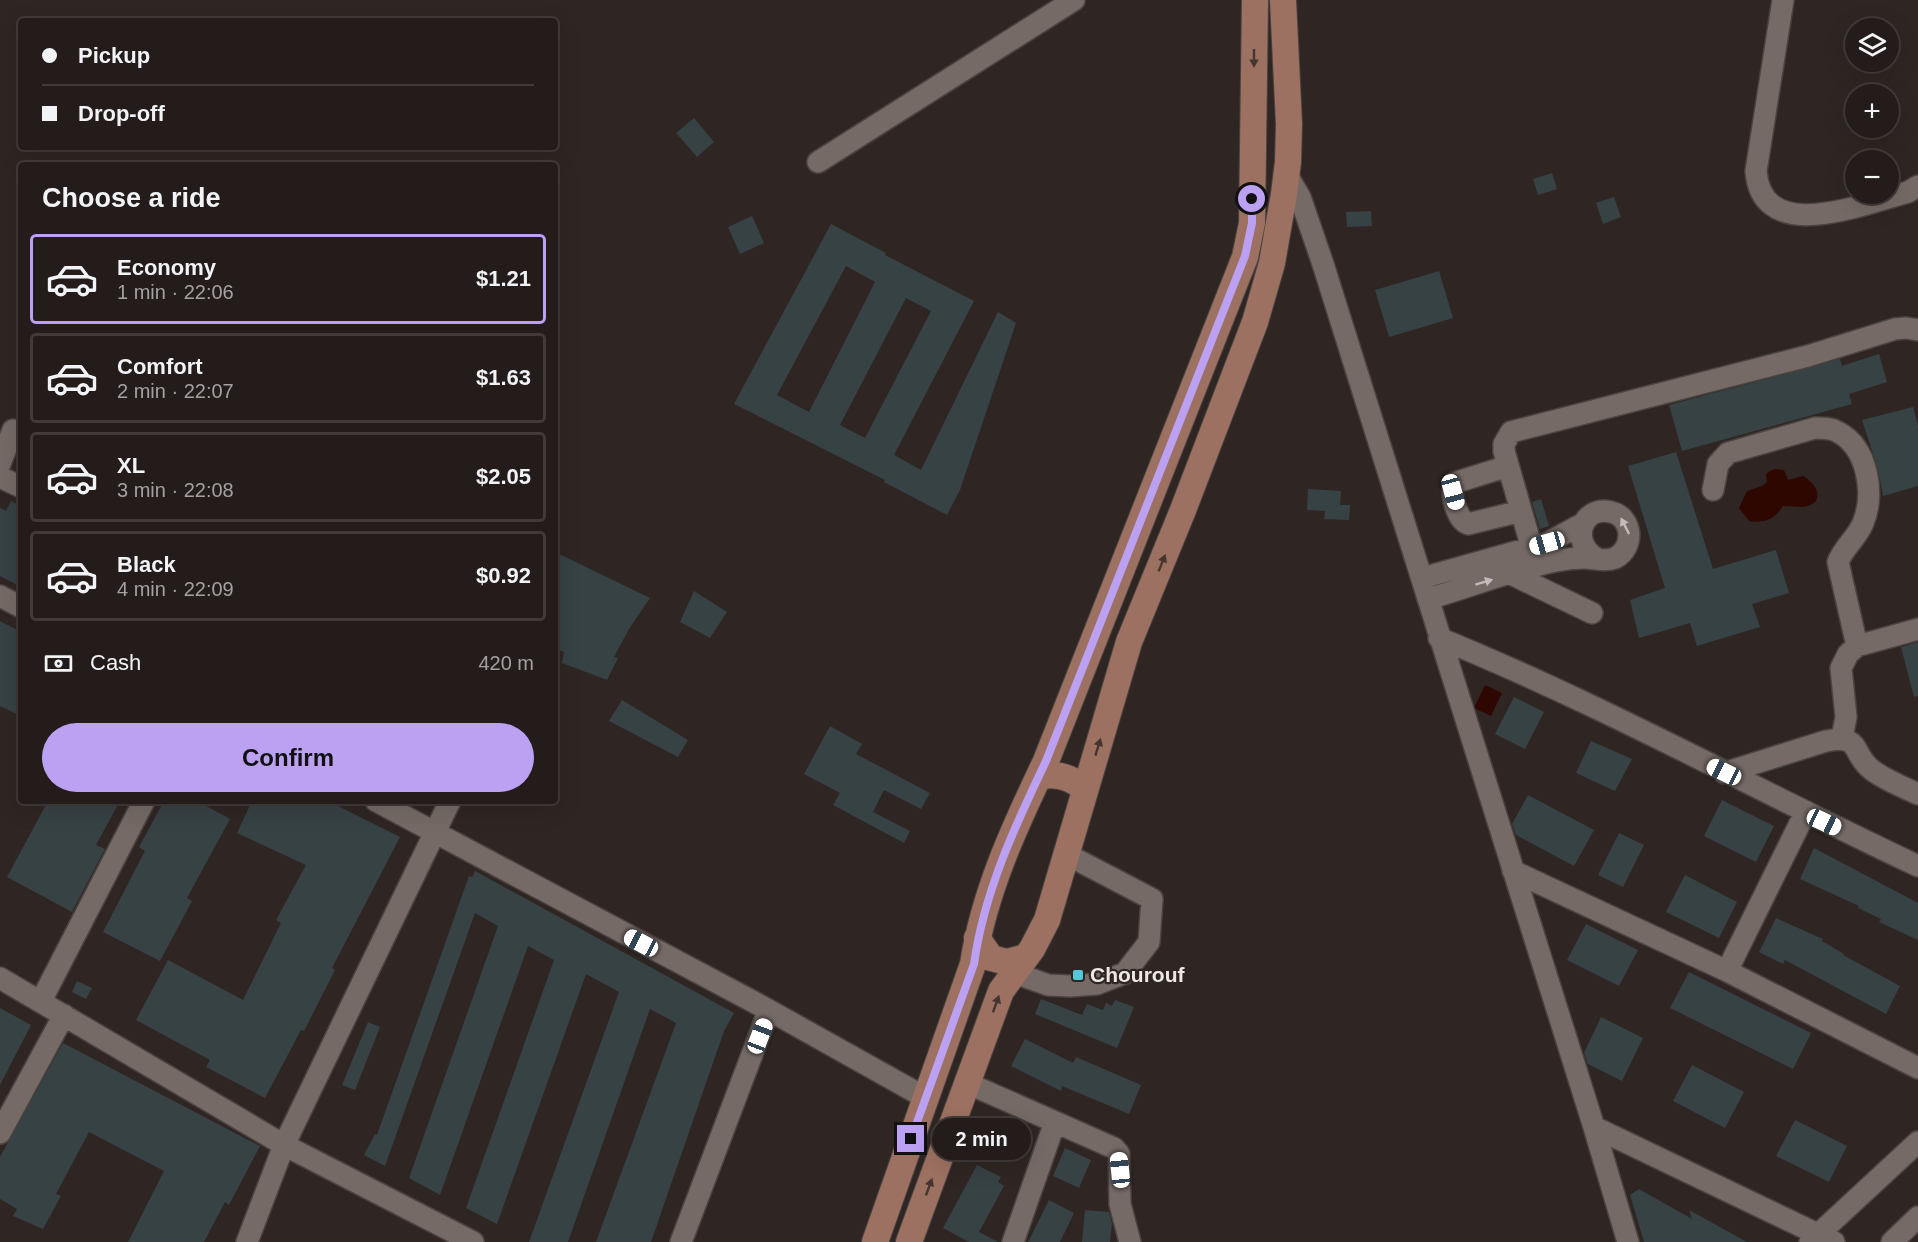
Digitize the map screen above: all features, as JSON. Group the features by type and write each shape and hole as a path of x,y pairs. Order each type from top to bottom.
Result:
{"main road":[{"path":"875,1242 974,964 977,938 993,884 1017,823 1039,777 1245,256 1252,223 1254,0"},
{"path":"909,1242 1001,991 1021,965 1047,920 1129,642 1183,510 1255,322 1272,263 1287,175 1289,124 1283,0"},
{"path":"1039,777 1054,774 1077,782 1085,789"},
{"path":"977,938 991,958 1021,965"}],"street":[{"path":"818,162 1074,0"},
{"path":"1783,0 1756,171 1757,186 1763,196 1783,212 1807,216 1908,192 1918,186"},
{"path":"1287,175 1300,197 1313,232 1628,1242"},
{"path":"1534,557 1504,444 1511,432 1808,356 1895,329 1906,327 1918,330"},
{"path":"1713,490 1718,464 1728,453 1815,428 1829,428 1848,439 1863,465 1869,493 1864,521 1858,534 1838,562 1857,646"},
{"path":"0,464 13,430"},
{"path":"1508,465 1454,483 1452,489 1460,518 1468,524 1521,511"},
{"path":"0,477 18,486"},
{"path":"1422,578 1534,557 1612,559 1619,556 1628,543 1628,528 1618,515 1611,512 1596,513 1584,523 1560,538 1534,557 1511,574 1428,600"},
{"path":"1584,523 1581,531 1584,548 1596,558"},
{"path":"1511,574 1592,613"},
{"path":"0,596 18,605"},
{"path":"1842,738 1846,717 1841,668 1848,654 1857,646 1918,629"},
{"path":"1440,638 1512,668 1805,813 1918,866"},
{"path":"1724,772 1842,738 1850,741 1857,748 1871,770 1918,794"},
{"path":"41,1001 142,804"},
{"path":"381,804 765,1008 926,1098"},
{"path":"247,1242 284,1145 448,804"},
{"path":"1727,971 1805,813"},
{"path":"1021,965 1048,985 1070,987 1097,984 1125,973 1149,942 1152,899 1066,854"},
{"path":"1514,871 1727,971 1918,1068"},
{"path":"0,978 284,1145 473,1242"},
{"path":"681,1242 767,1015 765,1008"},
{"path":"0,1133 64,1015"},
{"path":"967,1083 1106,1143 1119,1154 1120,1204 1130,1242"},
{"path":"1013,1242 1055,1122"},
{"path":"1594,1127 1821,1239 1918,1142"},
{"path":"1892,1242 1918,1217"}],"shaded area":[{"path":"1775,469 1784,470 1788,480 1803,476 1813,484 1817,493 1815,502 1803,507 1783,506 1777,514 1765,521 1749,521 1739,508 1747,491 1762,486 1767,482 1768,472"},
{"path":"1485,685 1502,693 1491,716 1474,708"}],"building":[{"path":"694,118 714,142 697,157 676,133"},
{"path":"1552,173 1557,189 1538,195 1533,179"},
{"path":"1614,197 1621,217 1603,224 1596,203"},
{"path":"1371,211 1372,226 1347,227 1346,212"},
{"path":"752,216 764,243 740,254 728,227"},
{"path":"831,224 974,301 894,455 921,470 998,312 1016,323 960,490 947,515 884,482 885,480 734,404","holes":["846,266 875,282 809,412 777,395","906,298 931,311 865,438 840,425"]},
{"path":"1439,271 1453,318 1389,337 1375,290"},
{"path":"1879,354 1887,382 1849,394 1852,404 1682,451 1669,405 1840,359 1842,366"},
{"path":"1913,407 1918,426 1918,486 1883,496 1878,469 1862,420"},
{"path":"1676,452 1713,569 1776,550 1789,593 1752,604 1760,627 1697,646 1690,623 1639,638 1630,600 1665,588 1628,466"},
{"path":"1308,489 1341,491 1340,505 1350,505 1349,520 1324,519 1325,511 1307,510"},
{"path":"1541,499 1549,526 1540,529 1532,502"},
{"path":"11,501 18,504 18,585 0,576 0,508 6,511"},
{"path":"558,553 650,598 614,657 618,658 607,680 562,663 564,652 558,649"},
{"path":"694,591 727,612 710,638 680,622"},
{"path":"0,621 18,630 18,715 0,706"},
{"path":"1918,642 1918,696 1914,697 1901,647"},
{"path":"1514,697 1544,712 1525,749 1495,734"},
{"path":"622,700 688,740 678,757 609,721"},
{"path":"830,726 862,744 856,754 930,793 921,809 884,790 873,812 910,831 904,843 833,805 840,793 804,774"},
{"path":"1591,741 1632,759 1615,791 1576,773"},
{"path":"1528,795 1594,830 1574,866 1516,835 1512,824"},
{"path":"1722,800 1774,826 1756,862 1704,836"},
{"path":"46,804 118,804 96,845 105,849 72,912 7,877"},
{"path":"162,804 202,804 230,819 187,898 192,901 160,961 103,932 145,851 139,847"},
{"path":"251,804 334,804 400,837 332,968 335,970 304,1031 301,1030 265,1098 206,1067 210,1060 136,1020 168,960 243,1000 281,923 276,920 306,865 237,833"},
{"path":"1619,833 1644,845 1623,887 1598,875"},
{"path":"1814,848 1918,903 1918,940 1879,922 1881,919 1858,908 1859,906 1800,879"},
{"path":"475,871 734,1013 724,1031 651,1242 596,1242 676,1023 650,1009 568,1242 529,1242 619,992 586,974 497,1224 466,1208 554,960 528,946 440,1195 409,1178 498,926 475,913 385,1166 364,1155 375,1134 377,1135 469,876 472,877"},
{"path":"1685,875 1737,902 1719,938 1666,912"},
{"path":"1776,918 1823,939 1822,941 1843,955 1900,986 1886,1014 1785,960 1783,964 1759,952"},
{"path":"1586,924 1638,950 1619,986 1567,960"},
{"path":"1689,972 1811,1033 1793,1069 1670,1008"},
{"path":"77,981 92,988 86,999 72,992"},
{"path":"1041,999 1082,1015 1087,1004 1103,1010 1106,1003 1112,1006 1115,1000 1134,1007 1117,1048 1035,1014"},
{"path":"0,1008 31,1025 0,1085"},
{"path":"1601,1017 1643,1038 1622,1081 1588,1064 1584,1053"},
{"path":"368,1022 380,1027 355,1090 342,1085"},
{"path":"1025,1039 1073,1063 1076,1057 1141,1085 1129,1114 1062,1086 1061,1091 1011,1066"},
{"path":"63,1043 260,1146 229,1205 225,1202 204,1242 128,1242 164,1171 89,1132 56,1194 61,1196 43,1229 13,1216 17,1209 0,1199 0,1157"},
{"path":"1692,1065 1744,1092 1725,1128 1673,1101"},
{"path":"1000,1118 1024,1130 1010,1158 986,1147"},
{"path":"1795,1120 1847,1146 1829,1182 1776,1156"},
{"path":"1065,1148 1091,1160 1079,1188 1053,1176"},
{"path":"977,1165 1001,1177 998,1182 1004,1186 979,1232 998,1242 969,1242 943,1228"},
{"path":"1639,1189 1692,1219 1689,1210 1747,1242 1644,1242 1630,1195"},
{"path":"1049,1200 1074,1213 1060,1242 1028,1242"},
{"path":"1085,1210 1109,1212 1112,1223 1110,1242 1082,1242"}],"place":[{"name":"Chourouf","path":"1078,975"}],"route":[{"path":"911,1139 974,964 977,938 993,884 1017,823 1046,761 1245,256 1252,223 1252,199"}]}
